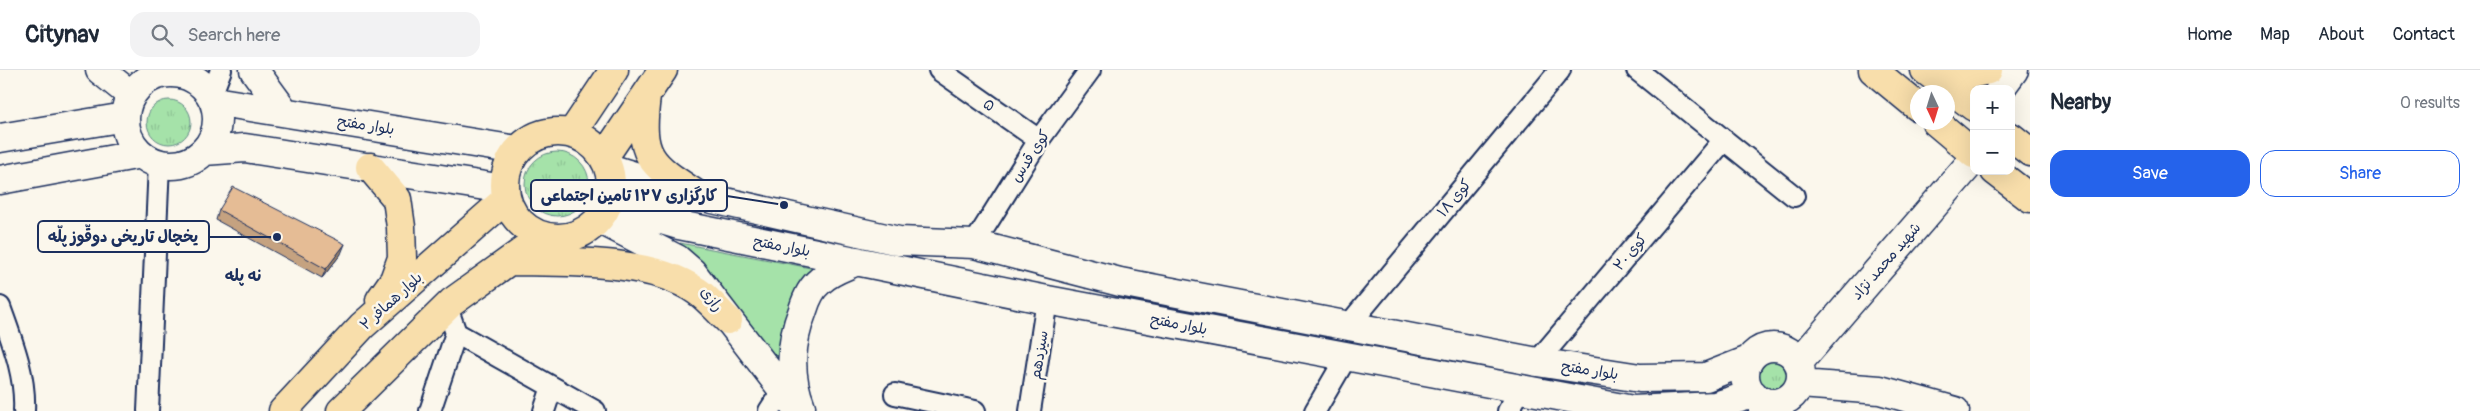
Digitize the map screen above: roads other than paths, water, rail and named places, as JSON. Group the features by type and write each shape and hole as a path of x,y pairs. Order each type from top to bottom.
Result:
{"main road":[{"path":"572,133 614,70"},
{"path":"606,162 663,70"},
{"path":"1873,70 1910,100"},
{"path":"1932,75 1988,70"},
{"path":"1932,75 1970,104"},
{"path":"646,97 642,127 646,149 654,162 691,194"},
{"path":"1946,130 1970,151"},
{"path":"557,131 572,133 595,146 606,162 611,192 603,212 584,232 559,238 544,236 530,231 518,221 505,194 505,175 509,162 517,150 528,140 542,134 557,131"},
{"path":"2015,140 2030,152"},
{"path":"362,326 394,280 402,258 401,227 396,199 370,167"},
{"path":"2000,175 2030,198"},
{"name":"بلوار همافر ۲","path":"283,411 362,326 505,194"},
{"path":"341,411 447,307 544,236"},
{"path":"509,261 597,263 634,268 669,277 697,291 728,320"}],"street":[{"path":"100,70 128,106"},
{"path":"212,98 221,70"},
{"path":"254,70 284,111"},
{"name":"۵","path":"939,70 1039,140"},
{"name":"کوی قدس","path":"974,244 1039,140 1090,70"},
{"name":"کوی ۱۸","path":"1348,326 1560,70"},
{"path":"1637,70 1723,141 1794,196"},
{"path":"2003,85 2014,70"},
{"path":"0,180 150,159 175,165 190,161 204,151 210,143 216,128 217,112 212,98 198,82 186,75 164,72 138,86 128,106 128,137 150,159 148,411"},
{"name":"بلوار مفتح","path":"212,98 517,150"},
{"path":"0,138 128,106"},
{"name":"کوی ۲۰","path":"1537,362 1723,141"},
{"path":"204,151 245,148 370,167 505,194"},
{"name":"بلوار مفتح","path":"606,162 691,194 898,241 974,244 1120,282 1537,362 1640,378 1668,378 1706,377 1749,360"},
{"name":"شهید محمد نژاد","path":"1800,373 1970,164"},
{"path":"679,225 670,206 673,198 691,194"},
{"name":"بلوار مفتح","path":"603,212 679,225 1047,300 1347,356 1514,400 1633,411 1759,403"},
{"name":"رازی","path":"603,212 677,259 692,272 788,406"},
{"path":"788,406 795,393 792,372 792,345 806,300 818,281 835,270 857,261"},
{"name":"سیزدهم","path":"1030,411 1047,300"},
{"path":"0,307 17,355 25,393 24,411"},
{"path":"430,411 456,333 447,307"},
{"path":"1270,342 1275,312"},
{"path":"456,333 595,411"},
{"path":"1775,347 1789,351 1800,373 1792,396 1780,403 1759,403 1746,381 1746,366 1749,360 1760,350 1775,347"},
{"path":"1315,411 1347,356"},
{"path":"1800,373 1880,390 1955,411"},
{"path":"544,411 552,387"},
{"path":"895,394 975,411"}],"place":[{"name":"کارگزاری ۱۲۷ تامین اجتماعی","path":"784,205"},
{"name":"یخچال تاریخی دوقّوز پلّه","path":"277,237"}],"district":[{"name":"نه پله","path":"243,275"}]}
